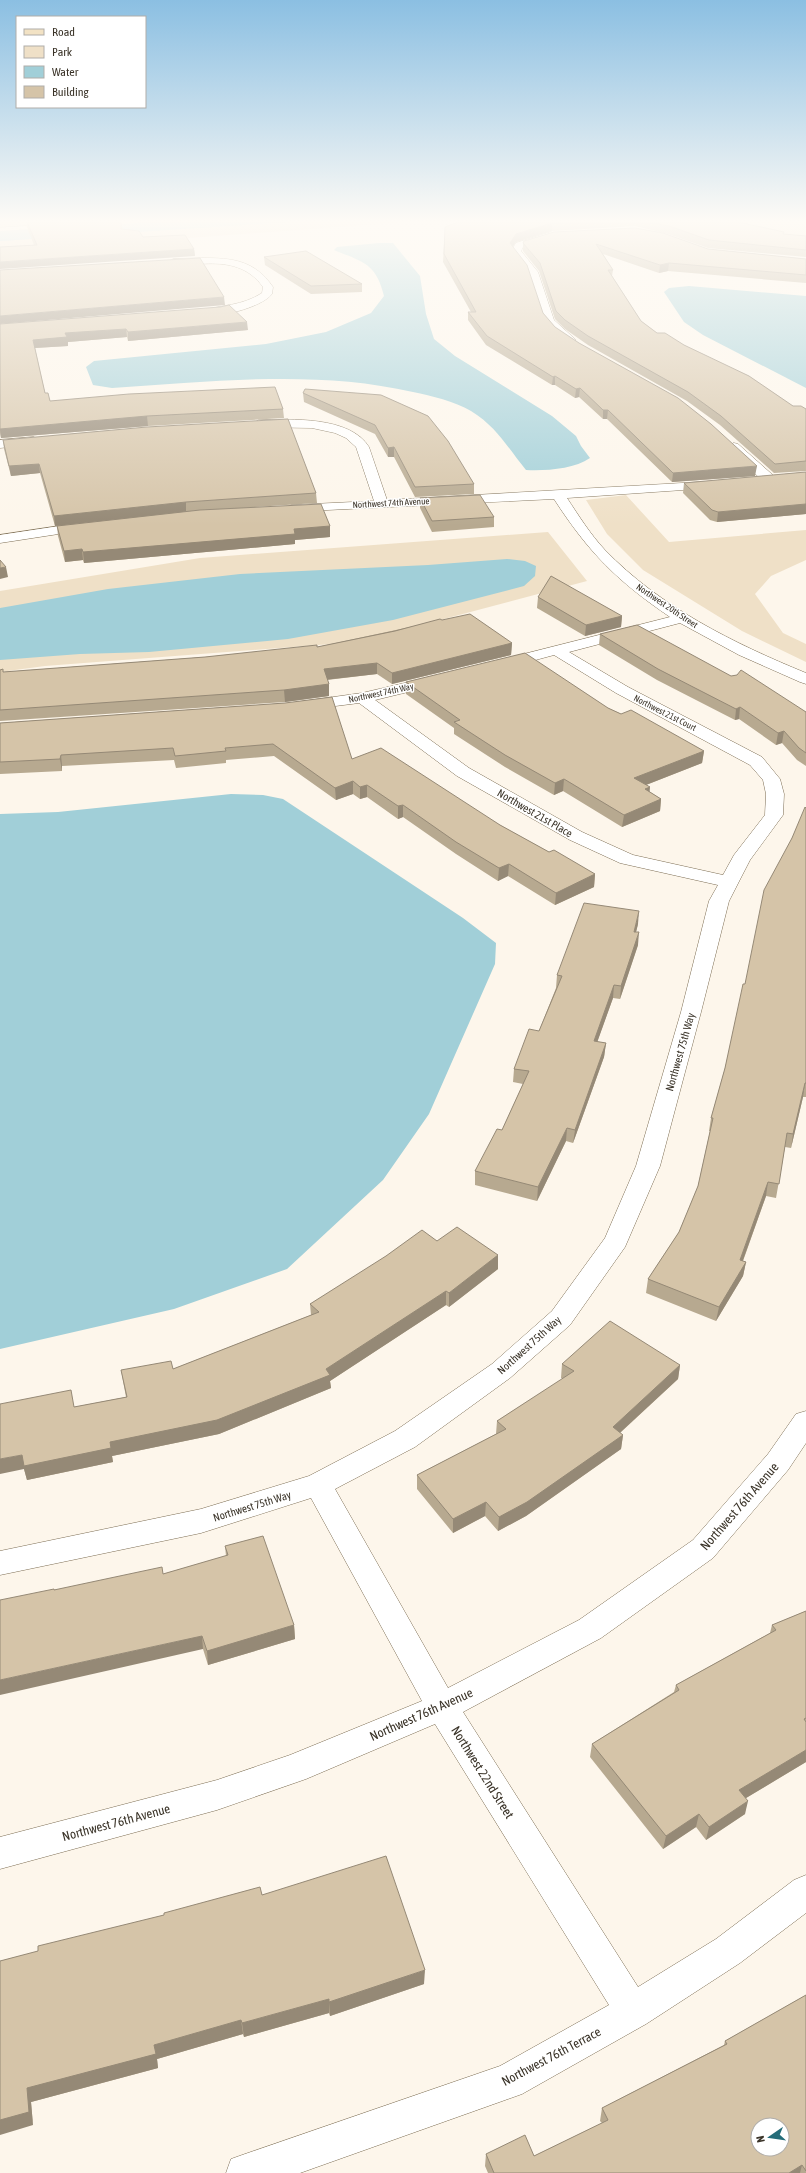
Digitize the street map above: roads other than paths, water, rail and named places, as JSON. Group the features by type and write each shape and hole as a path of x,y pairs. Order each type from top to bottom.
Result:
{"street":[{"path":"551,323 560,332 583,348"},
{"path":"244,425 288,423 317,426 334,430 350,437 361,444 382,504"},
{"path":"726,439 770,480"},
{"path":"0,444 46,440"},
{"path":"754,482 784,479"},
{"name":"Northwest 74th Avenue","path":"275,510 558,495 723,484"},
{"name":"Northwest 20th Street","path":"558,495 578,527 607,560 634,584 683,618 735,648 806,679"},
{"path":"0,538 96,525"},
{"path":"490,667 683,618"},
{"name":"Northwest 21st Court","path":"556,650 622,690 756,761 771,779"},
{"name":"Northwest 74th Way","path":"292,707 362,698 453,676"},
{"name":"Northwest 21st Place","path":"362,698 463,772 576,836 627,859 730,882"},
{"name":"Northwest 75th Way","path":"0,1563 201,1521 318,1485 405,1439 501,1371 561,1318 616,1241 648,1166 691,1012 719,901 741,859 774,815 775,794 771,779"},
{"name":"Northwest 76th Avenue","path":"0,1853 217,1795 294,1768 442,1707 590,1629 703,1549 778,1462 806,1421"},
{"name":"Northwest 22nd Street","path":"318,1485 442,1707 632,2011"},
{"name":"Northwest 76th Terrace","path":"245,2173 509,2081 632,2011 728,1951 806,1892"}],"water":[{"path":"346,323 429,323 434,339 455,356 552,416 576,436 590,458 568,467 526,470 495,431 471,411 457,404 435,397 376,385 301,379 263,379 112,388 93,385 86,367 94,361 266,344 326,332"},
{"path":"686,323 806,323 806,388 703,335"},
{"path":"507,559 525,561 536,566 535,576 524,586 393,620 288,639 149,652 80,654 0,660 0,608 108,589 240,574 428,565"},
{"path":"231,794 263,795 283,799 463,918 496,943 495,964 429,1114 383,1180 287,1269 174,1309 0,1349 0,814 58,812"}]}
